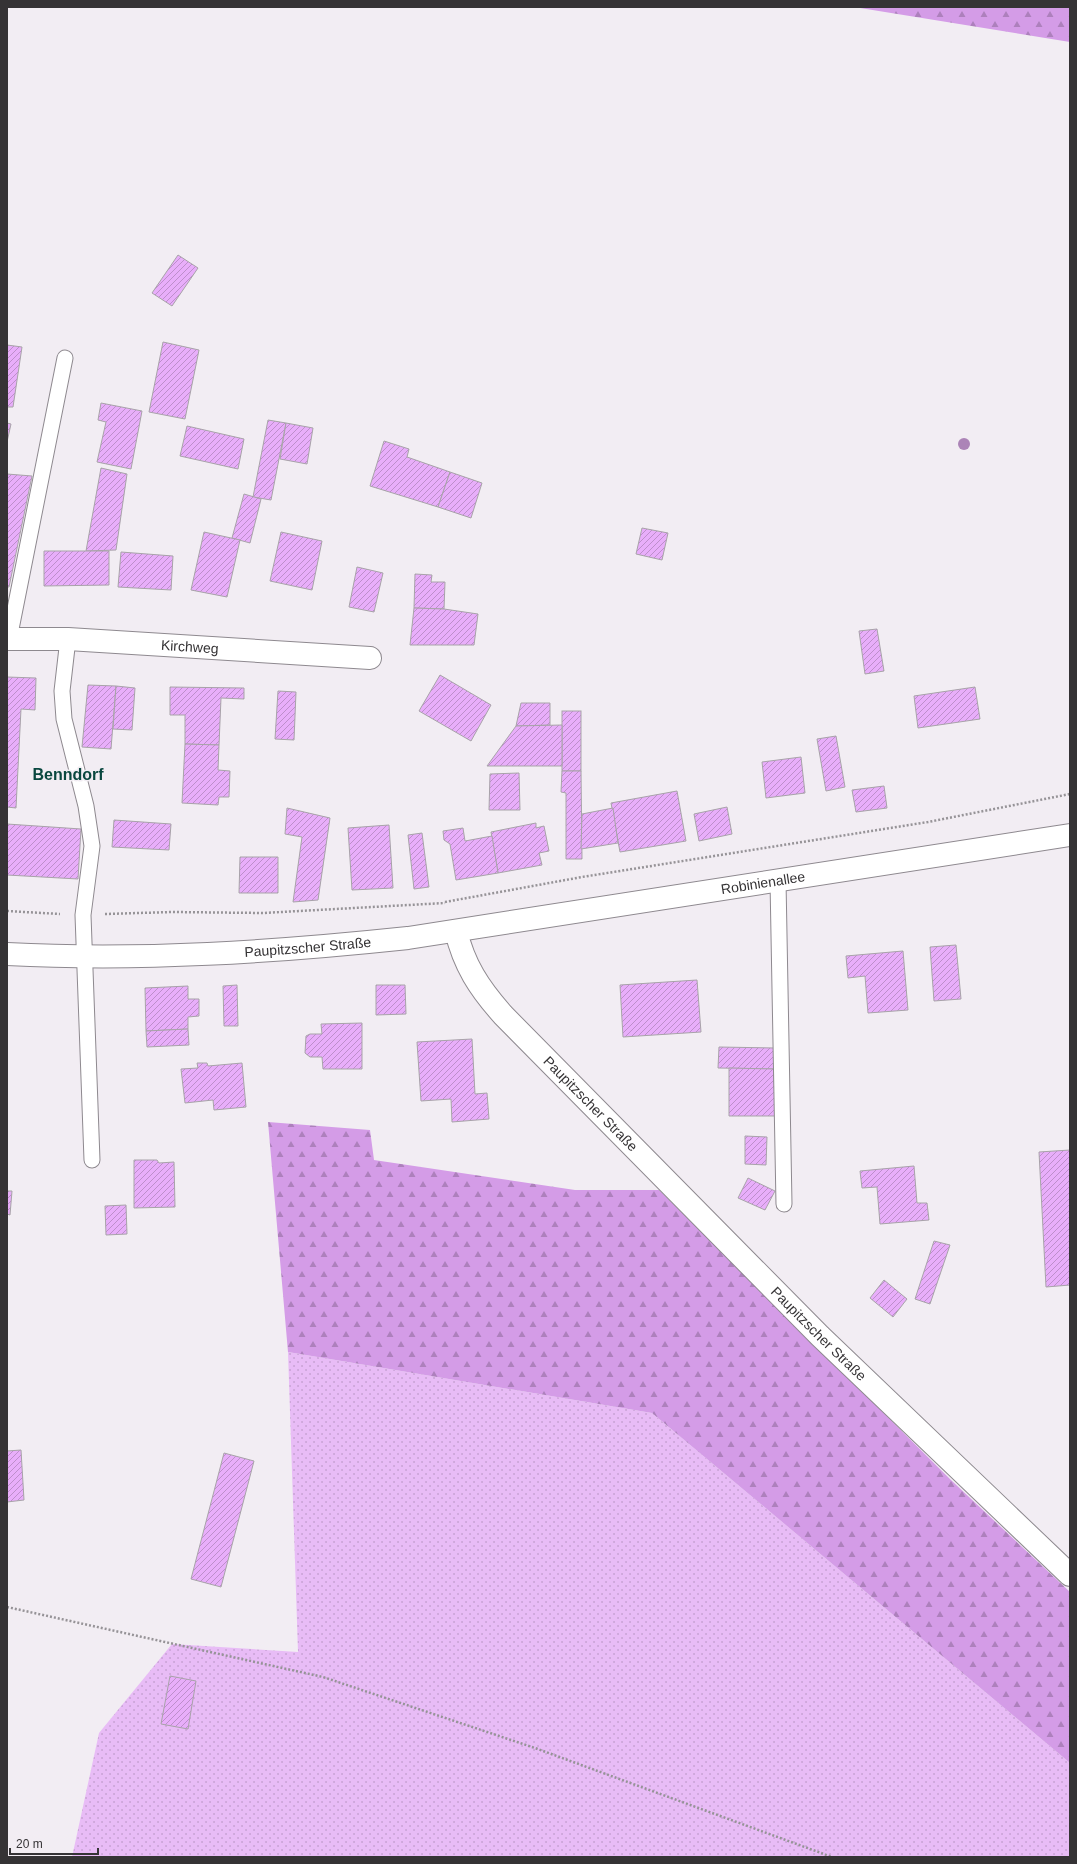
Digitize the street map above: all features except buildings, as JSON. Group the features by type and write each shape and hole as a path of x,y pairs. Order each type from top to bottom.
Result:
{"street":[{"name":"Kirchweg","path":"8,639 68,640 370,658"},
{"name":"Robinienallee","path":"456,930 1070,835"},
{"name":"Paupitzscher Straße","path":"7,954 83,958 212,955 309,948 408,938 456,930 460,947 470,970 484,994 523,1035 820,1336 1070,1575"}],"lane":[{"name":"Kirchweg","path":"8,639 66,358"},
{"path":"68,640 62,691 64,719 86,806 92,846 83,915 83,958 92,1160"},
{"path":"778,881 784,1204"}],"path":[{"path":"7,910 83,915 172,912 263,913 445,902 582,877 928,822 1070,794"},
{"path":"445,902 456,930"},
{"path":"7,1607 323,1677 535,1748 832,1857"}],"shaded area":[{"path":"288,1352 652,1413 1070,1763 1070,1857 72,1857 99,1733 172,1644 298,1652"}],"green space":[{"path":"854,7 1070,7 1070,42"},
{"path":"268,1122 370,1130 374,1160 575,1190 659,1190 951,1480 1070,1592 1070,1763 652,1413 288,1352"}],"district":[{"name":"Benndorf","path":"68,774"}]}
